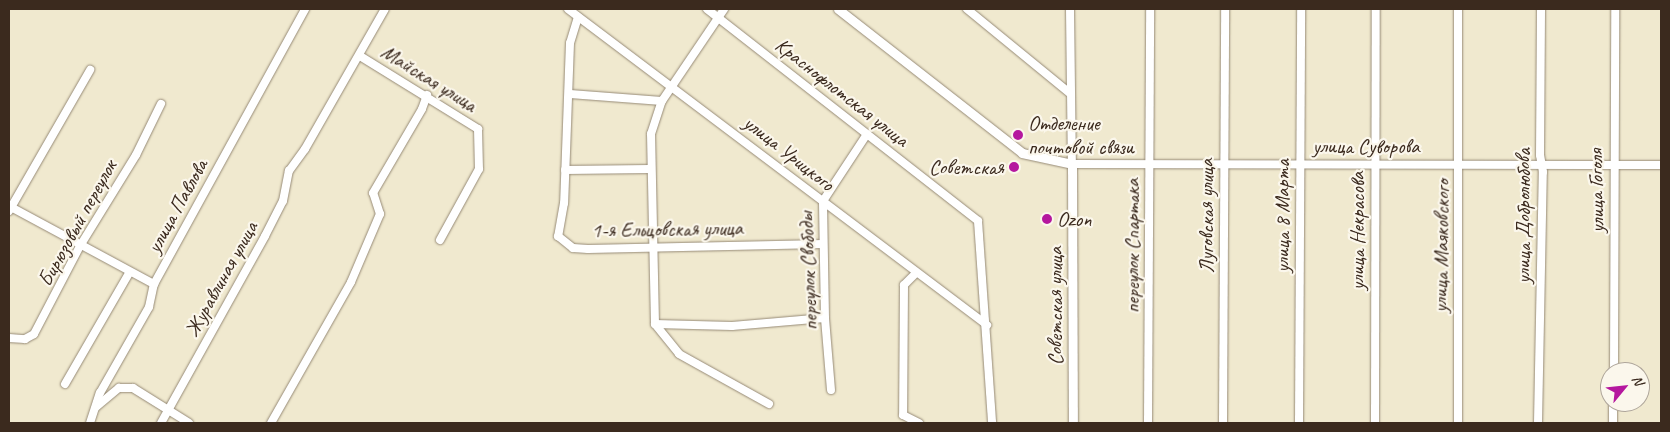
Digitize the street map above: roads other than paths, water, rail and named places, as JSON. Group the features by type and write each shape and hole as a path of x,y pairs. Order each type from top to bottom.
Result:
{"street":[{"name":"улица Павлова","path":"88,423 117,361 149,308 154,284 306,9"},
{"name":"Журавлиная улица","path":"161,423 266,236 283,201 289,171 305,149 360,56 385,9"},
{"name":"улица Урицкого","path":"568,9 672,85 916,273 988,326"},
{"name":"Краснофлотская улица","path":"707,9 978,221 988,326"},
{"path":"724,9 662,102 651,134 650,169 655,245 656,324 679,354 769,404"},
{"path":"838,9 1022,153 1072,164"},
{"path":"967,9 1071,94"},
{"name":"Советская улица","path":"1070,9 1073,423"},
{"name":"переулок Спартака","path":"1148,423 1150,9"},
{"name":"Луговская улица","path":"1223,423 1225,9"},
{"name":"улица 8 Марта","path":"1299,423 1301,9"},
{"name":"улица Некрасова","path":"1376,9 1374,164 1376,423"},
{"name":"улица Маяковского","path":"1458,9 1460,164 1458,423"},
{"name":"улица Добролюбова","path":"1538,423 1542,164 1541,9"},
{"name":"улица Гоголя","path":"1614,362 1615,9"},
{"name":"1-я Ельцовская улица","path":"578,16 570,43 570,94 558,236 573,248 655,245 823,244"},
{"name":"Майская улица","path":"360,56 427,95 478,129 480,169 440,240"},
{"path":"90,70 9,208 129,273 154,284"},
{"path":"570,94 662,102"},
{"path":"271,423 351,282 380,214 373,193 422,109 427,95"},
{"name":"Бирюзовый переулок","path":"9,338 25,339 34,334 80,246 136,155 161,104"},
{"name":"переулок Свободы","path":"831,390 825,318 823,201 867,134"},
{"name":"улица Суворова","path":"1072,164 1542,164 1661,166"},
{"path":"565,170 650,169"},
{"path":"65,384 129,273"},
{"path":"916,273 904,285 903,415 919,423"},
{"path":"656,324 732,326 825,318"},
{"path":"988,326 992,423"},
{"path":"95,408 119,388 133,388 189,423"}],"place":[{"name":"Отделение почтовой связи","path":"1018,135"},
{"name":"Советская","path":"1014,167"},
{"name":"Ozon","path":"1047,219"}]}
